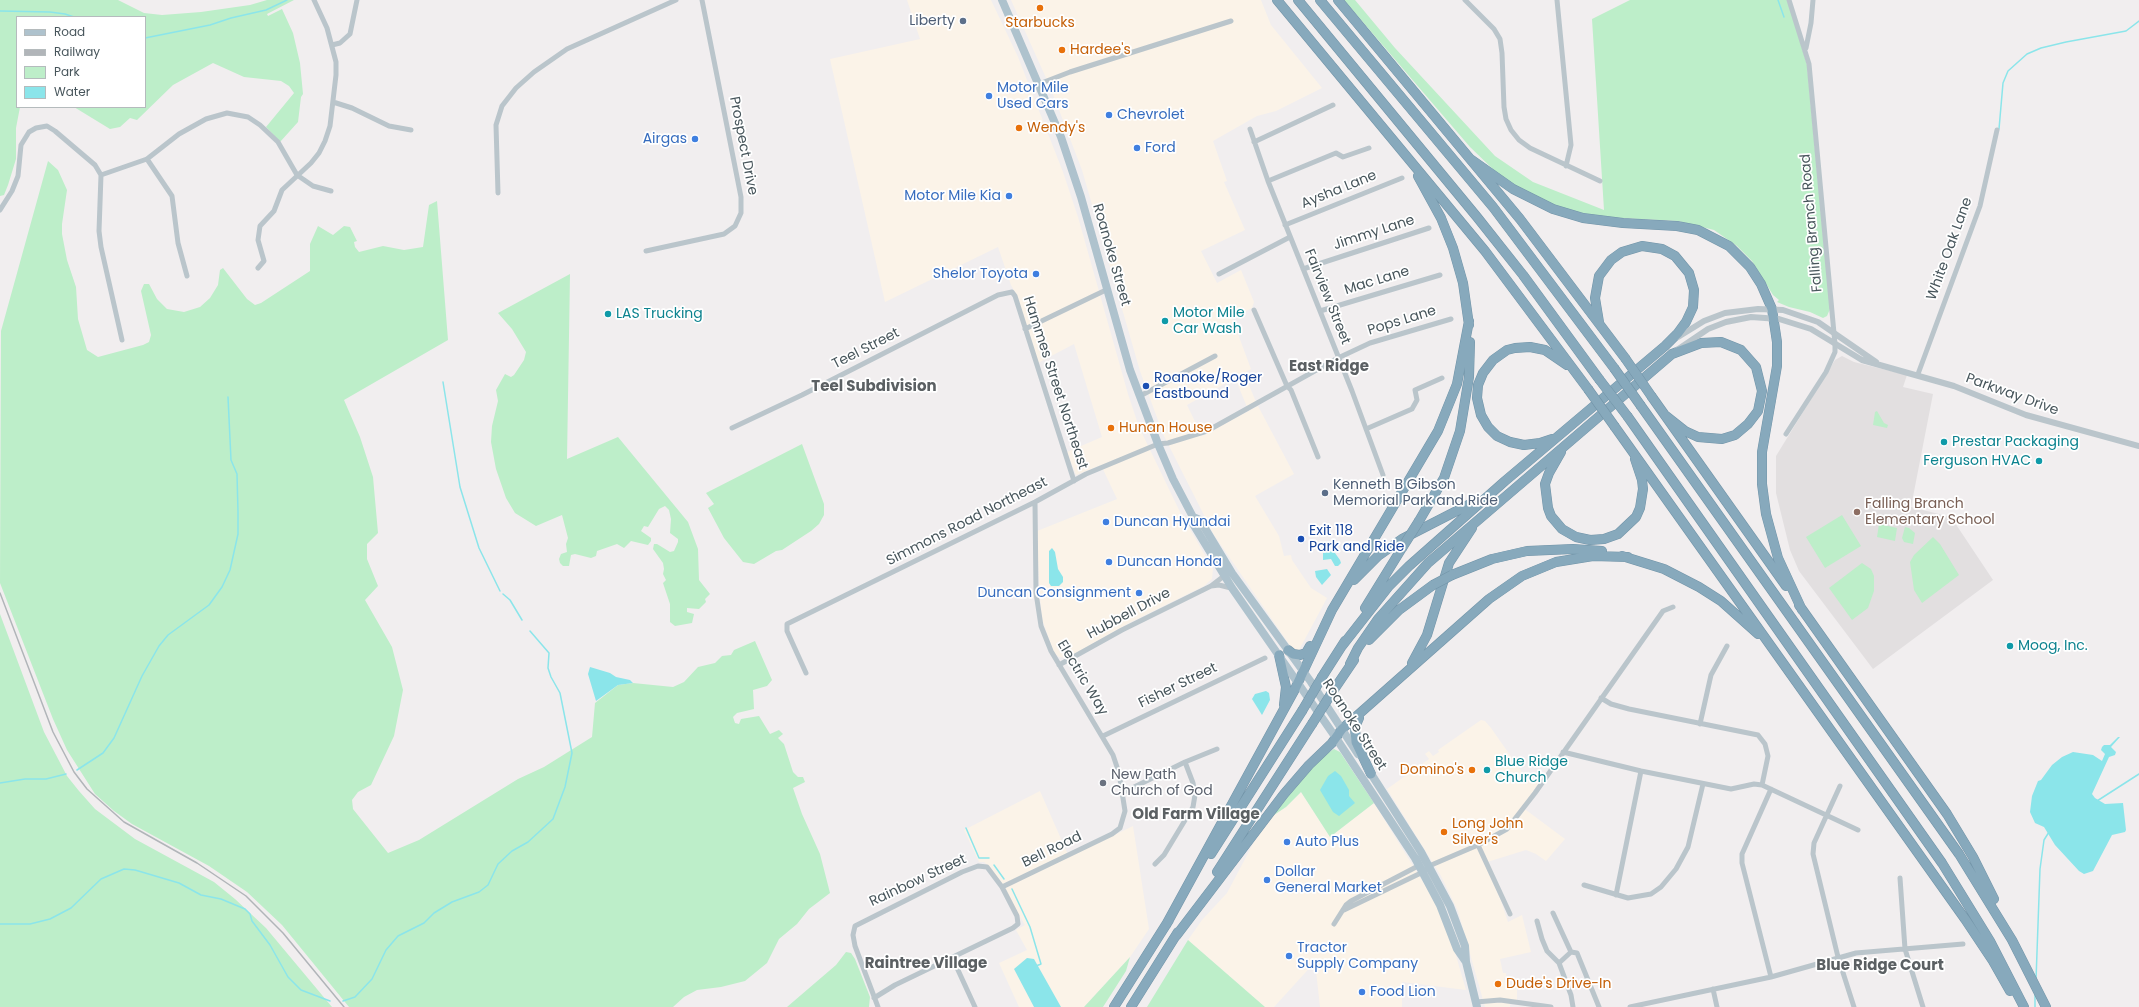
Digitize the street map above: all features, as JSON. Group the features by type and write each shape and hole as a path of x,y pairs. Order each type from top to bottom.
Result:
{"highway":[{"path":"1277,0 1509,281 1616,427 1980,941 2018,1007"},
{"path":"1298,0 1523,275 1628,417 1942,863 1990,941 2024,1007"},
{"path":"1320,0 1493,207 1614,368 1946,835 2012,940"},
{"path":"1338,0 1470,158 1529,231 1599,322 1947,814 1984,878 2012,940 2046,1007"},
{"path":"1114,1007 1302,711 1444,478 1460,431 1469,377 1469,321 1463,283 1453,248 1441,218 1408,157"},
{"path":"1470,158 1513,189 1532,200 1568,214 1601,221 1685,227 1711,235 1729,246 1745,261 1761,284 1773,313 1777,359 1762,452 1764,500 1769,528 1778,558 1802,610"},
{"path":"1342,646 1390,586 1409,566 1506,481 1665,346 1688,318 1693,307 1693,284 1686,268 1675,256 1662,249 1648,246 1630,248 1616,255 1606,265 1599,276 1596,290 1596,306 1599,322"},
{"path":"1166,925 1298,683 1302,671 1318,638 1343,592 1446,415 1462,367 1469,321"},
{"path":"1131,1007 1333,691 1358,648 1393,600 1428,562 1672,354 1695,344 1721,342 1735,346 1746,354 1756,367 1762,391 1758,411 1754,418 1742,430 1729,437 1714,440 1698,438 1685,431 1666,416"},
{"path":"1562,434 1532,445 1517,444 1501,438 1491,430 1481,415 1477,398 1479,381 1485,369 1492,360 1507,350 1522,347 1545,350 1559,358 1578,375"},
{"path":"1567,443 1549,473 1545,490 1546,503 1551,516 1562,529 1576,537 1590,540 1611,538 1618,534 1631,524 1640,508 1643,498 1642,480 1630,447"},
{"path":"1343,592 1366,567 1390,547 1422,528 1471,504 1506,481"},
{"path":"1402,678 1416,658 1427,635 1449,563 1483,514"},
{"path":"1350,664 1385,623 1414,598 1433,585 1452,575 1492,559 1527,551 1573,549 1603,551 1628,557 1664,569 1710,593 1771,645"},
{"path":"1176,936 1284,794 1336,738 1342,729 1402,678 1472,613 1505,586 1522,576 1556,562 1594,556 1628,557"},
{"path":"1288,650 1296,655 1302,655 1318,638"},
{"path":"1279,655 1286,687 1283,711"},
{"path":"1361,714 1354,733 1356,742 1371,774"}],"main road":[{"name":"Roanoke Street","path":"1002,0 1039,84 1077,183 1140,396 1158,444 1174,479 1194,517 1200,520 1228,575 1232,588 1336,738 1421,868 1440,905 1457,949 1466,962"},
{"name":"Roanoke Street","path":"1194,517 1193,524 1205,544 1210,548 1228,575 1258,609 1288,650 1342,729 1429,866 1450,906 1465,946 1466,962 1476,1004"}],"street":[{"path":"258,268 264,261 258,240 260,226 274,212 282,190 311,163 325,141 333,102 336,74 332,45 327,28 314,0"},
{"path":"332,45 340,43 350,34 357,0"},
{"path":"498,192 496,125 502,106 516,88 534,72 567,49 676,0"},
{"name":"Prospect Drive","path":"646,251 724,234 735,226 741,213 741,197 702,0"},
{"path":"1465,0 1494,29 1500,39 1504,107 1506,119 1511,130 1519,140 1530,148 1600,181"},
{"path":"1558,0 1571,145 1566,166"},
{"name":"Falling Branch Road","path":"1786,434 1826,372 1835,352 1818,157 1806,48 1789,0"},
{"path":"1806,48 1811,23 1813,0"},
{"path":"1039,84 1070,72 1231,21"},
{"path":"333,102 352,108 389,126 411,130"},
{"path":"1254,142 1333,105"},
{"path":"101,175 147,159 179,134 206,119 216,115 232,113 248,117 271,134 297,175 313,186 331,191"},
{"path":"0,210 12,190 18,176 23,140 29,132 42,126 47,126 80,151 95,165 101,175 99,231 100,248 122,340"},
{"name":"Fairview Street","path":"1250,129 1268,181 1383,475"},
{"name":"White Oak Lane","path":"1918,374 1980,206 1997,130"},
{"path":"1268,181 1336,153 1344,157 1368,148"},
{"path":"147,159 172,196 178,243 187,276"},
{"name":"Aysha Lane","path":"1285,225 1402,178"},
{"name":"Jimmy Lane","path":"1303,269 1429,228"},
{"path":"1219,274 1290,237"},
{"name":"Mac Lane","path":"1320,311 1440,275"},
{"path":"1025,329 1108,289"},
{"name":"Teel Street","path":"732,428 802,395 992,298 1005,292 1012,292"},
{"name":"Hammes Street Northeast","path":"1012,292 1016,296 1025,329 1074,481"},
{"path":"1254,310 1287,386 1291,390 1318,457"},
{"name":"Parkway Drive","path":"1665,346 1696,324 1715,316 1744,310 1773,313 1806,327 1857,358 1918,374 1954,386 2026,415 2139,446"},
{"name":"Parkway Drive","path":"1672,354 1700,333 1719,324 1783,310 1810,318 1834,332 1878,364"},
{"name":"Pops Lane","path":"1287,386 1338,358 1370,343 1451,318"},
{"path":"1140,396 1215,356"},
{"path":"1366,429 1412,409 1417,400 1415,390 1442,378"},
{"name":"Simmons Road Northeast","path":"806,673 787,631 787,624 1035,502 1074,481 1158,444 1168,444 1207,431 1287,386"},
{"name":"Electric Way","path":"1035,502 1038,608 1046,639 1059,665 1103,736 1116,762 1124,811 1123,822 1120,828 1112,834"},
{"name":"Hubbell Drive","path":"1059,665 1122,630 1211,586 1228,575"},
{"path":"1211,586 1219,585 1232,588"},
{"path":"1334,924 1346,905 1351,901 1421,868 1429,866 1499,835 1514,822 1663,611 1673,607"},
{"path":"1700,724 1711,675 1727,646"},
{"name":"Fisher Street","path":"1103,736 1264,658"},
{"path":"1601,698 1611,704 1623,708 1758,735 1765,744 1768,756 1762,785"},
{"path":"1122,793 1185,762 1217,750"},
{"path":"1563,752 1641,771 1731,789 1747,785 1762,785 1858,830"},
{"path":"1155,864 1168,849 1193,807 1193,783 1185,762"},
{"path":"1616,895 1641,771"},
{"path":"1584,885 1628,898 1651,894 1661,887 1676,870 1688,847 1703,784"},
{"path":"1840,786 1814,843 1813,854 1838,957 1854,1007"},
{"path":"1770,977 1742,863 1742,854 1771,789"},
{"name":"Bell Road","path":"1002,887 1112,834"},
{"path":"1478,845 1510,914"},
{"name":"Rainbow Street","path":"874,998 852,935 855,926 866,919 978,866 987,867 1002,887 1017,916 1018,924 1013,928 952,957"},
{"path":"1900,878 1905,949 1923,1007"},
{"path":"1553,913 1571,952"},
{"path":"1537,921 1547,951 1559,963 1572,995 1573,1007"},
{"path":"1630,1007 1770,977 1856,953 1963,944"},
{"path":"1559,963 1571,952"},
{"path":"1571,952 1578,953 1599,1007"},
{"path":"878,1007 874,998 895,985 952,957 975,1007"},
{"path":"1713,989 1717,1007"},
{"path":"1476,1004 1500,1000 1522,1005 1551,1007"}],"shaded area":[{"path":"907,0 991,0 1018,57 1063,172 1078,217 1128,394 1139,427 1180,512 1213,569 1212,579 1204,586 1129,623 1067,658 1059,657 1054,653 1042,619 1037,531 1117,499 1101,465 1076,475 1067,452 1102,437 1074,344 1038,363 1017,296 1011,285 998,247 885,302 830,59 920,39"},
{"path":"1011,0 1261,0 1271,25 1322,88 1276,111 1257,116 1213,141 1227,181 1224,182 1245,230 1201,251 1217,283 1241,270 1254,302 1252,308 1232,318 1251,369 1244,373 1256,402 1247,407 1235,378 1187,405 1202,436 1258,406 1294,474 1255,496 1279,536 1284,556 1291,555 1292,560 1311,588 1327,598 1298,652 1291,647 1214,535 1163,434 1140,371 1082,170 1051,89"},
{"name":"Falling Branch Elementary School","path":"1842,356 1854,362 1907,375 1903,387 1933,394 1911,507 1951,517 1993,580 1873,669 1799,571 1790,550 1776,493 1776,456 1835,360"},
{"path":"1481,720 1485,721 1491,728 1524,775 1539,783 1522,807 1565,839 1546,861 1536,854 1526,850 1484,863 1501,901 1508,922 1522,915 1531,952 1500,959 1503,973 1506,973 1506,977 1504,978 1506,989 1517,988 1517,1001 1510,999 1510,1007 1485,1007 1458,911 1441,876 1387,789 1429,759 1425,754 1429,751 1433,756 1439,752 1438,750"},
{"path":"1040,791 1069,857 1133,826 1149,929 1130,957 1084,1007 1019,1007 999,963 1027,950 1016,930 1025,925 991,868 984,862 979,862 964,830"},
{"path":"1301,792 1330,837 1374,803 1436,903 1452,942 1466,990 1402,982 1402,1007 1320,1007 1315,962 1274,1007 1265,1007 1188,940 1202,920 1227,893 1254,842 1274,815 1286,807"}],"green space":[{"path":"0,0 118,0 144,13 162,15 201,12 250,5 267,0 294,0 267,14 268,16 282,9 293,33 300,63 303,94 301,97 298,122 280,142 266,127 294,93 289,86 281,81 244,77 213,63 173,85 137,120 130,118 120,127 110,129 76,108 146,108 146,16 16,16 16,108 20,108 16,128 16,159 4,195 0,196"},
{"path":"1344,0 1355,0 1395,48 1495,156 1533,182 1604,210 1592,19 1630,0 1788,0 1807,65 1830,309 1827,316 1823,318 1810,312 1789,307 1777,302 1779,300 1773,295 1752,261 1737,246 1714,230 1678,221 1602,217 1572,211 1546,202 1523,191 1499,175 1470,147"},
{"path":"48,161 58,170 67,190 62,234 67,260 76,287 78,319 87,350 98,357 149,342 151,335 141,291 144,284 149,284 157,299 167,309 184,312 200,307 210,298 218,285 220,270 223,268 247,299 255,305 261,303 310,271 310,244 318,226 333,235 344,226 350,227 357,241 354,242 355,247 359,252 383,246 404,250 423,247 429,205 437,201 448,340 344,400 360,437 373,477 378,533 367,544 367,559 378,586 365,600 392,647 403,690 394,736 371,785 358,792 352,800 353,809 388,853 419,840 518,779 544,767 592,737 595,703 618,685 633,683 673,687 684,682 698,667 715,663 722,656 731,655 734,650 755,641 772,680 767,686 753,690 754,709 737,713 733,717 735,723 739,724 741,719 759,716 770,734 779,730 783,734 778,738 784,744 793,772 798,777 803,777 805,782 793,788 802,814 820,854 830,893 809,909 797,924 779,939 767,963 745,981 721,987 697,990 684,997 673,1007 349,1007 282,925 247,892 209,866 132,824 114,811 95,794 67,750 53,719 0,583 1,331"},
{"path":"570,274 567,459 618,437 688,522 698,549 699,580 710,594 705,599 706,602 699,609 687,608 687,612 694,614 692,623 675,626 670,622 670,604 663,583 666,580 663,574 663,563 653,549 654,544 657,544 670,552 674,551 678,542 678,539 670,533 671,519 669,510 665,506 659,509 648,527 644,526 641,531 651,538 648,545 631,541 624,548 617,544 597,551 596,556 591,558 575,554 571,555 569,566 563,566 559,559 561,554 567,552 566,544 568,538 562,515 536,526 515,513 506,498 496,469 491,442 492,426 498,401 496,390 505,374 511,377 514,375 524,360 526,352 512,329 498,313"},
{"path":"1877,411 1884,423 1888,425 1887,428 1873,425 1875,412"},
{"path":"802,444 824,504 824,515 819,524 811,531 782,550 776,551 754,564 743,562 724,538 708,508 714,504 706,493"},
{"path":"1842,515 1861,546 1825,568 1806,537"},
{"path":"1879,524 1897,528 1895,541 1877,537"},
{"path":"1905,527 1909,528 1915,533 1913,544 1904,542 1902,538"},
{"path":"1933,537 1940,544 1959,575 1922,603 1914,590 1910,562 1914,555"},
{"path":"1862,563 1871,569 1874,576 1874,591 1868,608 1852,620 1829,588"},
{"path":"0,614 44,732 67,776 79,791 95,809 135,839 214,882 235,899 266,928 332,1007 0,1007"},
{"path":"1334,749 1340,752 1374,803 1330,837 1301,792 1286,807 1274,815 1296,785 1325,755"},
{"path":"1188,940 1265,1007 1147,1007"},
{"path":"846,952 851,953 855,959 870,997 869,1007 787,1007 836,965"},
{"path":"1130,957 1126,971 1103,1007 1084,1007"}],"water":[{"path":"1052,548 1055,552 1058,569 1063,577 1063,582 1059,586 1051,586 1049,583 1049,551"},
{"path":"1331,551 1335,553 1340,560 1341,563 1338,566 1335,566 1331,559 1323,560 1323,553"},
{"path":"1327,569 1331,575 1322,585 1316,577 1315,571"},
{"path":"590,667 610,673 616,677 630,680 633,683 618,685 596,701 588,674"},
{"path":"1266,691 1269,693 1270,700 1262,715 1252,699 1255,694"},
{"path":"2118,737 2120,737 2111,747 2116,752 2115,755 2109,757 2092,794 2095,798 2105,804 2123,803 2126,830 2125,832 2112,835 2093,871 2084,874 2079,871 2055,845 2044,827 2035,823 2030,812 2032,796 2038,781 2041,780 2052,765 2062,757 2073,752 2093,755 2102,761 2105,754 2101,750 2102,747 2104,745 2110,745"},
{"path":"1335,771 1341,776 1349,790 1349,796 1355,803 1339,816 1333,812 1320,790 1328,776"},
{"path":"1027,958 1034,959 1061,1007 1034,1007 1014,969"}],"waterway":[{"path":"146,38 210,25 231,18 266,10 287,0"},
{"path":"1778,0 1784,17"},
{"path":"0,11 50,12 71,16"},
{"path":"1999,129 2003,83 2008,71 2027,54 2041,48 2066,42 2126,31 2139,21"},
{"path":"443,382 460,487 479,548 500,591"},
{"path":"77,770 103,753 114,738 142,676 159,646 168,635 209,605 222,587 230,570 238,534 238,512 237,474 231,460 228,397"},
{"path":"503,594 510,600 522,620"},
{"path":"343,1001 355,997 372,979 386,950 398,936 424,923 434,913 452,902 479,892 488,885 498,864 512,851 528,842 553,819 565,787 572,753 560,693 548,668 549,653 530,631"},
{"path":"0,783 25,779 46,779 66,774"},
{"path":"2097,801 2139,774"},
{"path":"966,828 979,858 989,858"},
{"path":"2036,980 2040,869 2044,840 2049,832"},
{"path":"994,865 1004,879"},
{"path":"0,924 30,924 50,919 71,908 101,879 124,869 135,870 179,883 201,895 221,899 245,909 250,914 252,921 270,945 288,977 301,990 330,1001"},
{"path":"1012,889 1030,927 1041,964 1036,966"},
{"path":"2035,995 2035,1007"}],"railway":[{"path":"0,593 53,732 74,772 87,789 124,822 197,863 246,896 283,933 344,1007"}],"place":[{"name":"Starbucks","path":"1040,8"},
{"name":"Liberty","path":"963,21"},
{"name":"Hardee's","path":"1062,50"},
{"name":"Motor Mile Used Cars","path":"989,96"},
{"name":"Chevrolet","path":"1109,115"},
{"name":"Wendy's","path":"1019,128"},
{"name":"Airgas","path":"695,139"},
{"name":"Ford","path":"1137,148"},
{"name":"Motor Mile Kia","path":"1009,196"},
{"name":"Shelor Toyota","path":"1036,274"},
{"name":"LAS Trucking","path":"608,314"},
{"name":"Motor Mile Car Wash","path":"1165,321"},
{"name":"Roanoke/Roger Eastbound","path":"1146,386"},
{"name":"Hunan House","path":"1111,428"},
{"name":"Prestar Packaging","path":"1944,442"},
{"name":"Ferguson HVAC","path":"2039,461"},
{"name":"Kenneth B Gibson Memorial Park and Ride","path":"1325,493"},
{"name":"Falling Branch Elementary School","path":"1857,512"},
{"name":"Duncan Hyundai","path":"1106,522"},
{"name":"Exit 118 Park and Ride","path":"1301,539"},
{"name":"Duncan Honda","path":"1109,562"},
{"name":"Duncan Consignment","path":"1139,593"},
{"name":"Moog, Inc.","path":"2010,646"},
{"name":"Domino's","path":"1472,770"},
{"name":"Blue Ridge Church","path":"1487,770"},
{"name":"New Path Church of God","path":"1103,783"},
{"name":"Long John Silver's","path":"1444,832"},
{"name":"Auto Plus","path":"1287,842"},
{"name":"Dollar General Market","path":"1267,880"},
{"name":"Tractor Supply Company","path":"1289,956"},
{"name":"Dude's Drive-In","path":"1498,984"},
{"name":"Food Lion","path":"1362,992"}],"district":[{"name":"East Ridge","path":"1329,367"},
{"name":"Teel Subdivision","path":"874,387"},
{"name":"Old Farm Village","path":"1196,815"},
{"name":"Raintree Village","path":"926,964"},
{"name":"Blue Ridge Court","path":"1880,966"}]}
